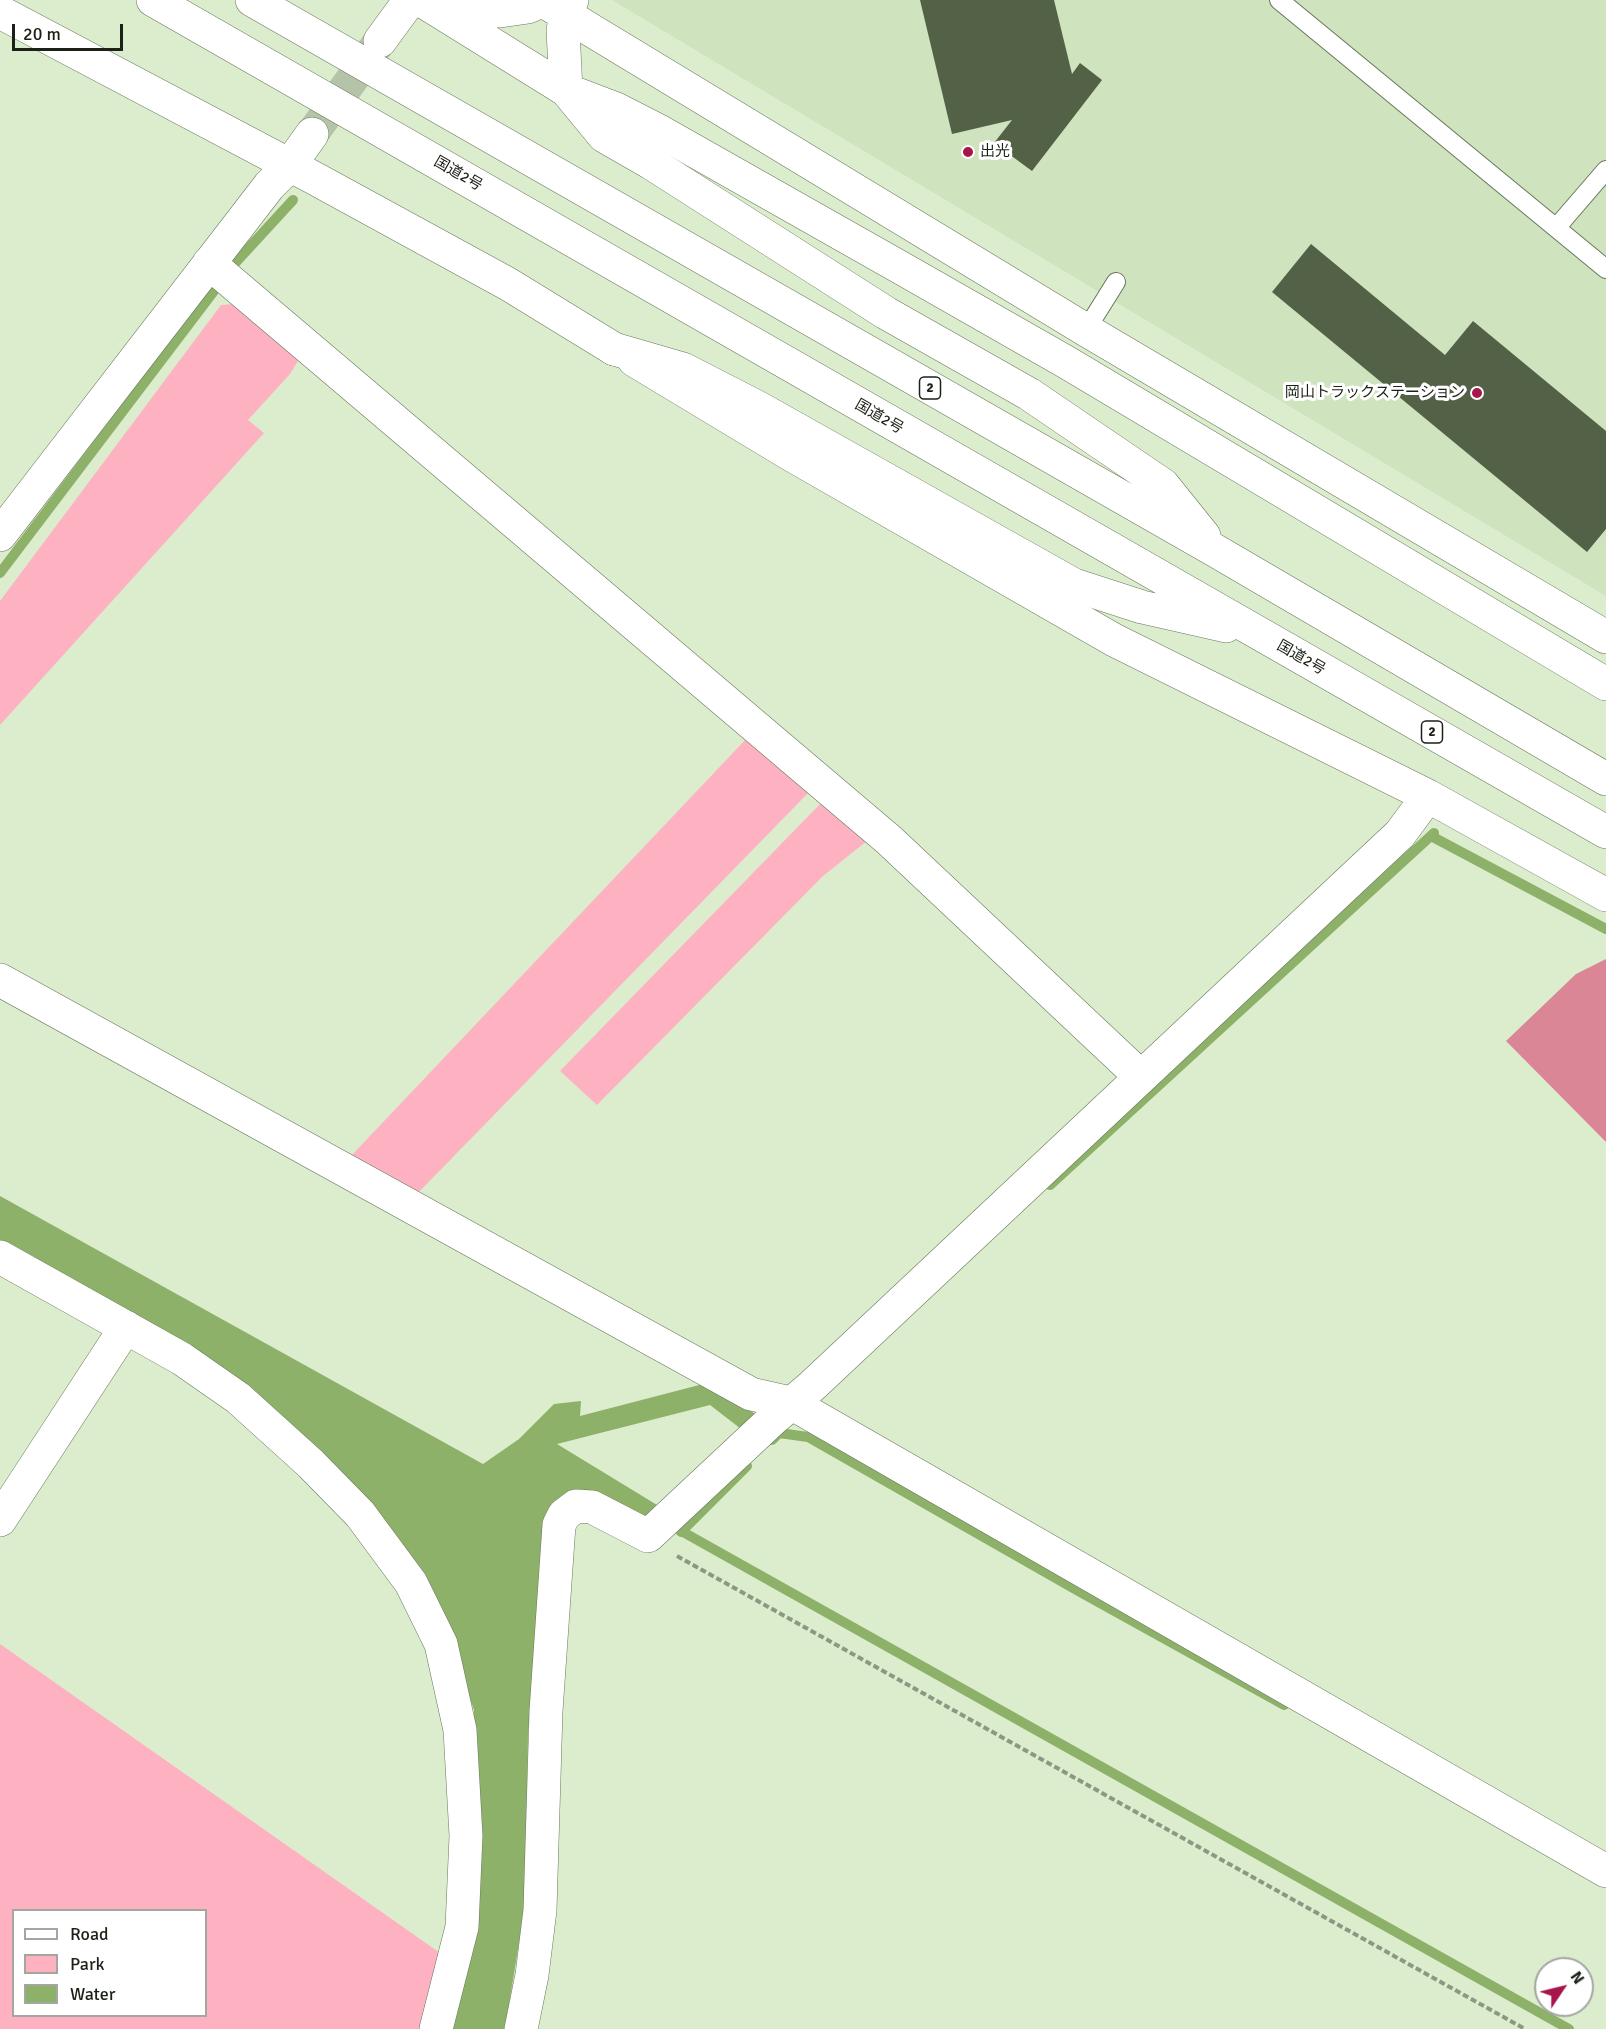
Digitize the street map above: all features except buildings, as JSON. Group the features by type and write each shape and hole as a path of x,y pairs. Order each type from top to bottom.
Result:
{"main road":[{"name":"国道2号","path":"153,0 1606,832"},
{"name":"2","path":"252,0 1216,551 1606,779"},
{"path":"380,41 410,0"},
{"path":"421,0 566,90 616,109 661,132 1066,362 1606,684"},
{"path":"435,0 500,11 553,3 1086,330 1606,637"},
{"path":"553,3 563,30 566,90 604,135 886,313 1029,394 1163,485 1216,551"},
{"path":"0,12 314,178 508,284 790,454 1113,640 1428,796 1606,895"},
{"path":"0,535 220,272 269,186 289,166 312,134"},
{"path":"220,272 889,840 1140,1076"},
{"path":"1066,362 1086,330"},
{"path":"614,348 683,369 736,396 1074,585 1142,607 1257,633"},
{"path":"521,2029 532,1976 540,1910 546,1711 559,1525 564,1515 576,1506 592,1507 659,1525 801,1410 812,1386 1400,834 1428,796"},
{"path":"0,980 750,1394 801,1410 1606,1871"},
{"path":"0,1257 182,1359 238,1398 311,1464 360,1514 411,1583 441,1644 460,1730 466,1836 462,1927 436,2029"},
{"path":"0,1520 126,1327"}],"lane":[{"path":"1282,1 1606,269"},
{"path":"1556,228 1606,170"},
{"path":"1086,330 1116,282"}],"path":[{"path":"659,1525 666,1550 1525,2029"}],"shaded area":[{"path":"612,0 1606,0 1606,596"},
{"path":"1606,959 1606,1142 1506,1041 1576,974"}],"green space":[{"path":"235,304 293,353 298,361 290,374 248,420 264,433 0,725 0,601 221,305"},
{"path":"748,737 811,790 414,1197 351,1156"},
{"path":"823,801 867,841 823,876 597,1105 560,1071"},
{"path":"0,1644 440,1953 427,2029 0,2029"}],"water":[{"path":"0,1196 483,1464 519,1439 554,1404 581,1401 580,1416 707,1383 760,1417 745,1432 710,1405 557,1444 662,1508 648,1520 582,1489 546,1513 535,1672 528,1733 526,1900 505,2029 453,2029 476,1916 474,1710 457,1663 365,1507 0,1249"}],"waterway":[{"path":"0,573 236,262 293,200"},
{"path":"1050,1185 1434,833"},
{"path":"1431,836 1606,929"},
{"path":"772,1440 779,1433 808,1437 1284,1705"},
{"path":"681,1532 747,1466"},
{"path":"667,1523 1569,2029"}],"tunnel":[{"path":"312,134 380,41"}],"place":[{"name":"出光","path":"968,152"},
{"name":"岡山トラックステーション","path":"1477,393"}]}
